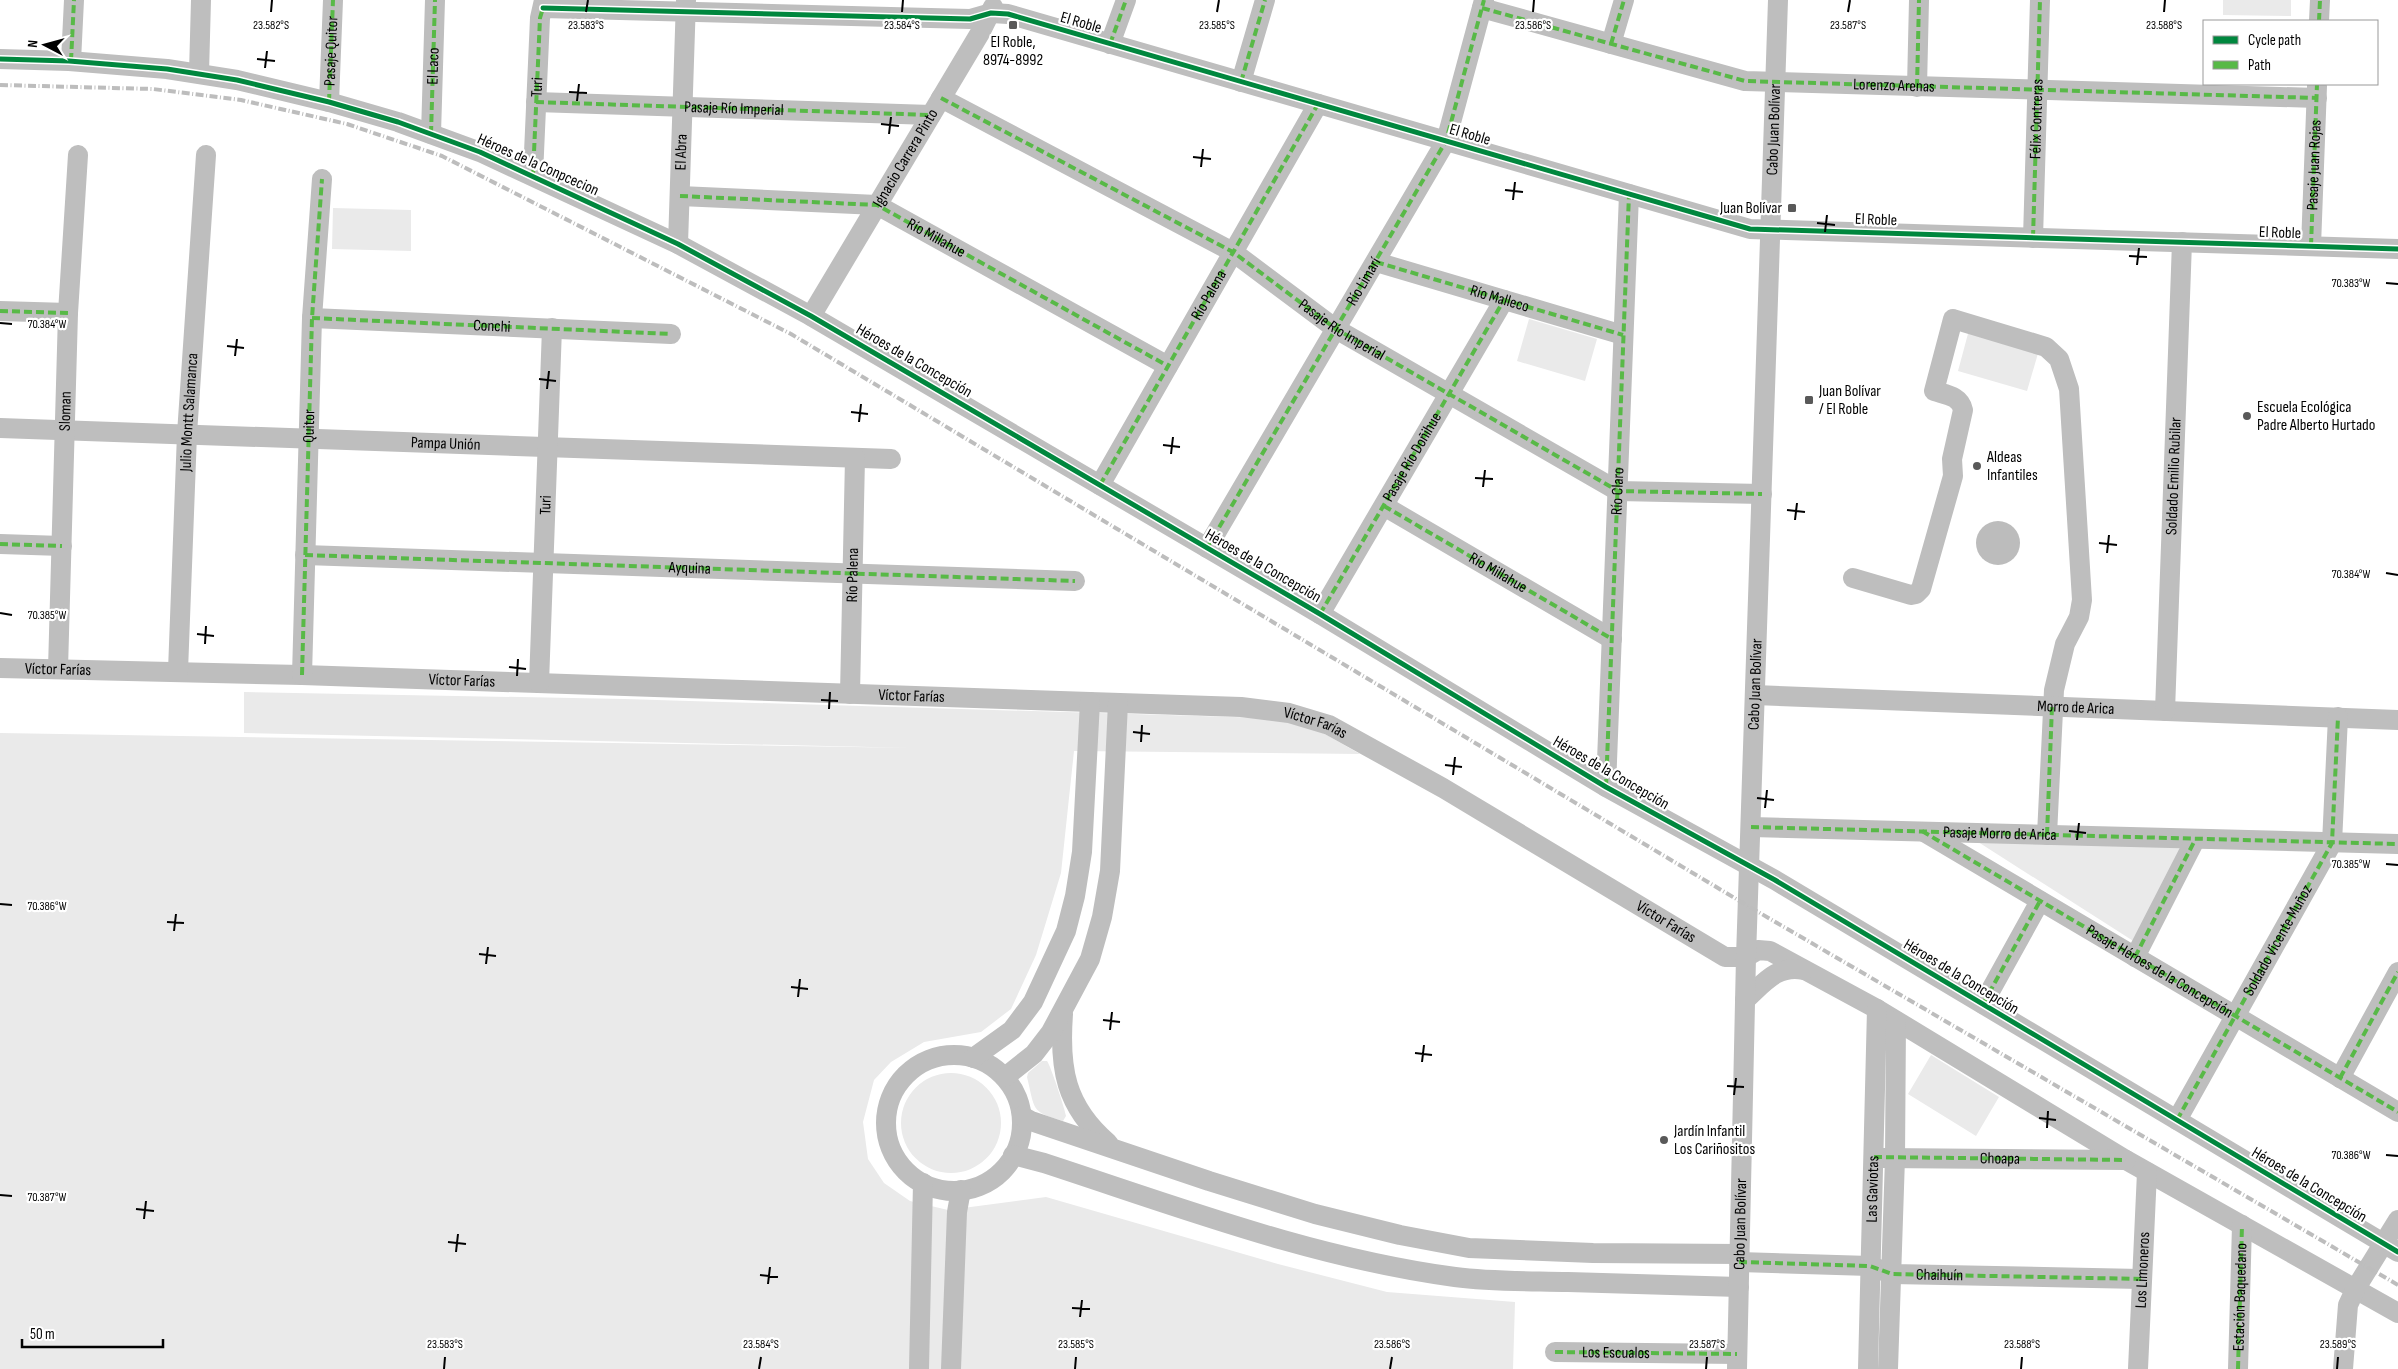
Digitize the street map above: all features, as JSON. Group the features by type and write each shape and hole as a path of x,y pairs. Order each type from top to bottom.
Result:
{"street":[{"path":"72,61 74,0"},
{"path":"199,73 201,0"},
{"name":"Pasaje Quitor","path":"329,102 333,0"},
{"name":"El Laco","path":"431,134 435,0"},
{"path":"1110,44 1126,0"},
{"path":"1241,82 1265,0"},
{"path":"1612,44 1624,0"},
{"name":"Cabo Juan Bolívar","path":"1737,1361 1745,1000 1752,954 1749,867 1778,0"},
{"path":"1918,87 1919,0"},
{"name":"Félix Contreras","path":"2032,238 2040,0"},
{"path":"2319,20 2320,0"},
{"name":"El Roble","path":"543,4 686,6 970,19 993,7 1008,14 1110,44 1750,228 2398,249"},
{"name":"Turi","path":"533,175 540,18 543,4"},
{"name":"Lorenzo Arenas","path":"1483,4 1612,44 1745,82 2037,90 2317,91"},
{"name":"Río Limarí","path":"1207,548 1446,141 1483,4"},
{"name":"El Abra","path":"678,244 686,6"},
{"name":"Ignacio Carrera Pinto","path":"811,316 932,115 993,7"},
{"name":"Héroes de la Conpcecion","path":"0,59 72,61 199,73 329,102 431,134 533,175 678,244 811,316"},
{"name":"Pasaje Juan Rojas","path":"2312,246 2317,91"},
{"name":"Pasaje Río Imperial","path":"942,98 1233,252 1336,329 1618,491 1762,494"},
{"name":"Pasaje Río Imperial","path":"536,102 932,115"},
{"name":"Río Palena","path":"1100,485 1318,104"},
{"name":"Sloman","path":"58,669 68,313 78,155"},
{"name":"Julio Montt Salamanca","path":"178,671 187,434 206,155"},
{"name":"Quitor","path":"302,675 312,318 322,179"},
{"name":"Río Claro","path":"1606,787 1628,194"},
{"name":"Río Millahue","path":"680,196 878,206 1168,366"},
{"name":"Soldado Emilio Rubilar","path":"2165,711 2182,242"},
{"name":"Río Malleco","path":"1376,262 1623,335"},
{"name":"Pasaje Río Doñihue","path":"1320,614 1504,300"},
{"path":"0,311 68,313"},
{"name":"Héroes de la Concepción","path":"811,316 1320,614 1606,787 1775,880 2391,1248"},
{"name":"Conchi","path":"312,318 671,334"},
{"path":"1853,578 1911,595 1916,594 1921,589 1952,476 1952,459 1963,410 1962,403 1957,399 1934,391 1953,319 2046,348 2059,359 2069,389 2082,600 2079,617 2065,644 2052,706 2047,835"},
{"name":"Turi","path":"539,683 552,328"},
{"name":"Pampa Unión","path":"0,428 891,459"},
{"name":"Río Palena","path":"850,694 855,458"},
{"name":"Río Millahue","path":"1384,506 1612,639"},
{"path":"0,544 62,546"},
{"name":"Ayquina","path":"305,555 1075,581"},
{"name":"Víctor Farías","path":"0,668 178,671 1241,707 1290,713 1329,725 1443,788 1725,957 1752,954"},
{"name":"Morro de Arica","path":"1755,696 2398,720"},
{"path":"973,1058 1012,1030 1033,1002 1066,931 1075,896 1083,830 1090,702"},
{"path":"1004,1077 1034,1054 1050,1032 1090,959 1102,917 1110,871 1118,703"},
{"name":"Soldado Vicente Muñoz","path":"2177,1120 2332,843 2338,717"},
{"name":"Pasaje Morro de Arica","path":"1751,827 2398,844"},
{"path":"1083,830 1112,832"},
{"name":"Pasaje Héroes de la Concepción","path":"1921,831 2398,1112"},
{"path":"2134,957 2195,840"},
{"path":"1983,1004 2040,901"},
{"path":"1752,954 1770,951 1877,1009 2126,1160 2398,1313"},
{"path":"1745,1000 1771,975 1779,971 1788,968 1805,970"},
{"path":"2340,1078 2398,972"},
{"path":"1063,1009 1061,1043 1064,1075 1073,1101 1091,1128 1113,1148"},
{"name":"Las Gaviotas","path":"1868,1369 1877,1009"},
{"name":"Las Gaviotas","path":"1888,1369 1895,1158 1896,1021"},
{"path":"942,1055 965,1055 987,1062 1004,1077 1018,1099 1022,1116 1021,1133 1013,1155 996,1176 982,1185 949,1191 923,1183 910,1175 896,1159 888,1140 886,1119 891,1096 903,1077 921,1062 942,1055"},
{"name":"Chaihuín","path":"1022,1116 1031,1121 1209,1182 1315,1214 1400,1235 1469,1248 1739,1258 1870,1266 1892,1274 2141,1279"},
{"path":"1013,1155 1044,1163 1324,1252 1388,1266 1456,1277 1503,1281 1739,1287"},
{"name":"Choapa","path":"1874,1158 2126,1160"},
{"name":"Los Limoneros","path":"2138,1369 2147,1172"},
{"path":"919,1369 923,1183"},
{"path":"950,1369 957,1212 961,1190"},
{"path":"2344,1369 2346,1316 2356,1288 2391,1248 2398,1220"},
{"name":"Estación Baquedano","path":"2238,1369 2242,1225"},
{"name":"Los Escualos","path":"1555,1352 1737,1361"}],"shaded area":[{"path":"2223,0 2291,0 2291,16 2223,15"},
{"path":"333,208 411,210 411,251 332,249"},
{"path":"1529,319 1597,339 1585,381 1517,361"},
{"path":"1969,330 2039,350 2027,391 1958,371"},
{"path":"1998,521 2010,525 2016,531 2020,543 2016,555 2010,561 1998,565 1986,561 1980,555 1976,543 1980,531 1986,525"},
{"path":"244,692 624,699 1266,718 1309,725 1360,754 1074,751 1061,873 1036,955 1011,1009 981,1032 924,1042 891,1062 874,1080 863,1122 868,1159 884,1183 910,1201 948,1210 1046,1197 1278,1264 1387,1292 1515,1302 1513,1369 0,1369 0,733 914,748 244,733"},
{"path":"1975,840 2190,843 2138,944"},
{"path":"1931,1055 1999,1097 1976,1136 1908,1094"},
{"path":"1042,1061 1047,1061 1054,1078 1066,1116 1063,1121 1039,1112 1033,1103 1027,1077 1028,1073"},
{"path":"951,1073 970,1077 986,1088 997,1104 1001,1123 997,1142 986,1158 970,1169 951,1173 932,1169 916,1158 905,1142 901,1123 905,1104 916,1088 932,1077"}],"railway":[{"path":"0,85 153,89 241,100 347,124 442,156 791,334 1748,906 2398,1285"}],"marked path":[{"path":"71,61 74,0"},
{"path":"329,102 333,0"},
{"path":"431,134 435,0"},
{"path":"1110,44 1126,0"},
{"path":"1241,82 1265,0"},
{"path":"1207,548 1446,141 1484,0"},
{"path":"1611,44 1624,0"},
{"path":"1917,87 1919,0"},
{"path":"2033,238 2040,0"},
{"path":"2319,20 2320,0"},
{"path":"533,175 540,18 543,8"},
{"path":"1482,8 1745,81 2317,98"},
{"path":"2311,246 2317,85"},
{"path":"941,98 1233,252 1336,329 1618,491 1762,494"},
{"path":"536,102 931,115"},
{"path":"1100,485 1318,104"},
{"path":"302,675 312,318 322,179"},
{"path":"1606,787 1629,194"},
{"path":"680,196 877,205 1168,366"},
{"path":"1376,262 1623,335"},
{"path":"1320,614 1504,300"},
{"path":"0,311 68,313"},
{"path":"312,318 671,334"},
{"path":"1384,506 1612,639"},
{"path":"0,544 62,546"},
{"path":"305,555 1075,581"},
{"path":"2047,835 2052,706"},
{"path":"2177,1120 2332,843 2338,717"},
{"path":"1751,827 2398,844"},
{"path":"1922,831 2398,1112"},
{"path":"2135,957 2195,840"},
{"path":"1983,1004 2040,901"},
{"path":"2340,1078 2398,972"},
{"path":"1874,1157 2126,1160"},
{"path":"2238,1369 2242,1225"},
{"path":"1739,1262 1870,1266 1892,1274 2141,1279"},
{"path":"1555,1352 1737,1354"}],"cycle path":[{"path":"543,8 970,19 991,13 1008,14 1750,229 2398,249"},
{"path":"0,59 69,61 167,69 237,80 329,102 398,122 480,152 678,244 811,316 1320,614 1606,787 1775,880 2398,1252"}],"place":[{"name":"El Roble, 8974-8992","path":"1013,25"},
{"name":"Juan Bolívar","path":"1792,208"},
{"name":"Juan Bolívar / El Roble","path":"1809,400"},
{"name":"Escuela Ecológica Padre Alberto Hurtado","path":"2247,416"},
{"name":"Aldeas Infantiles","path":"1977,466"},
{"name":"Jardín Infantil Los Cariñositos","path":"1664,1140"}]}
